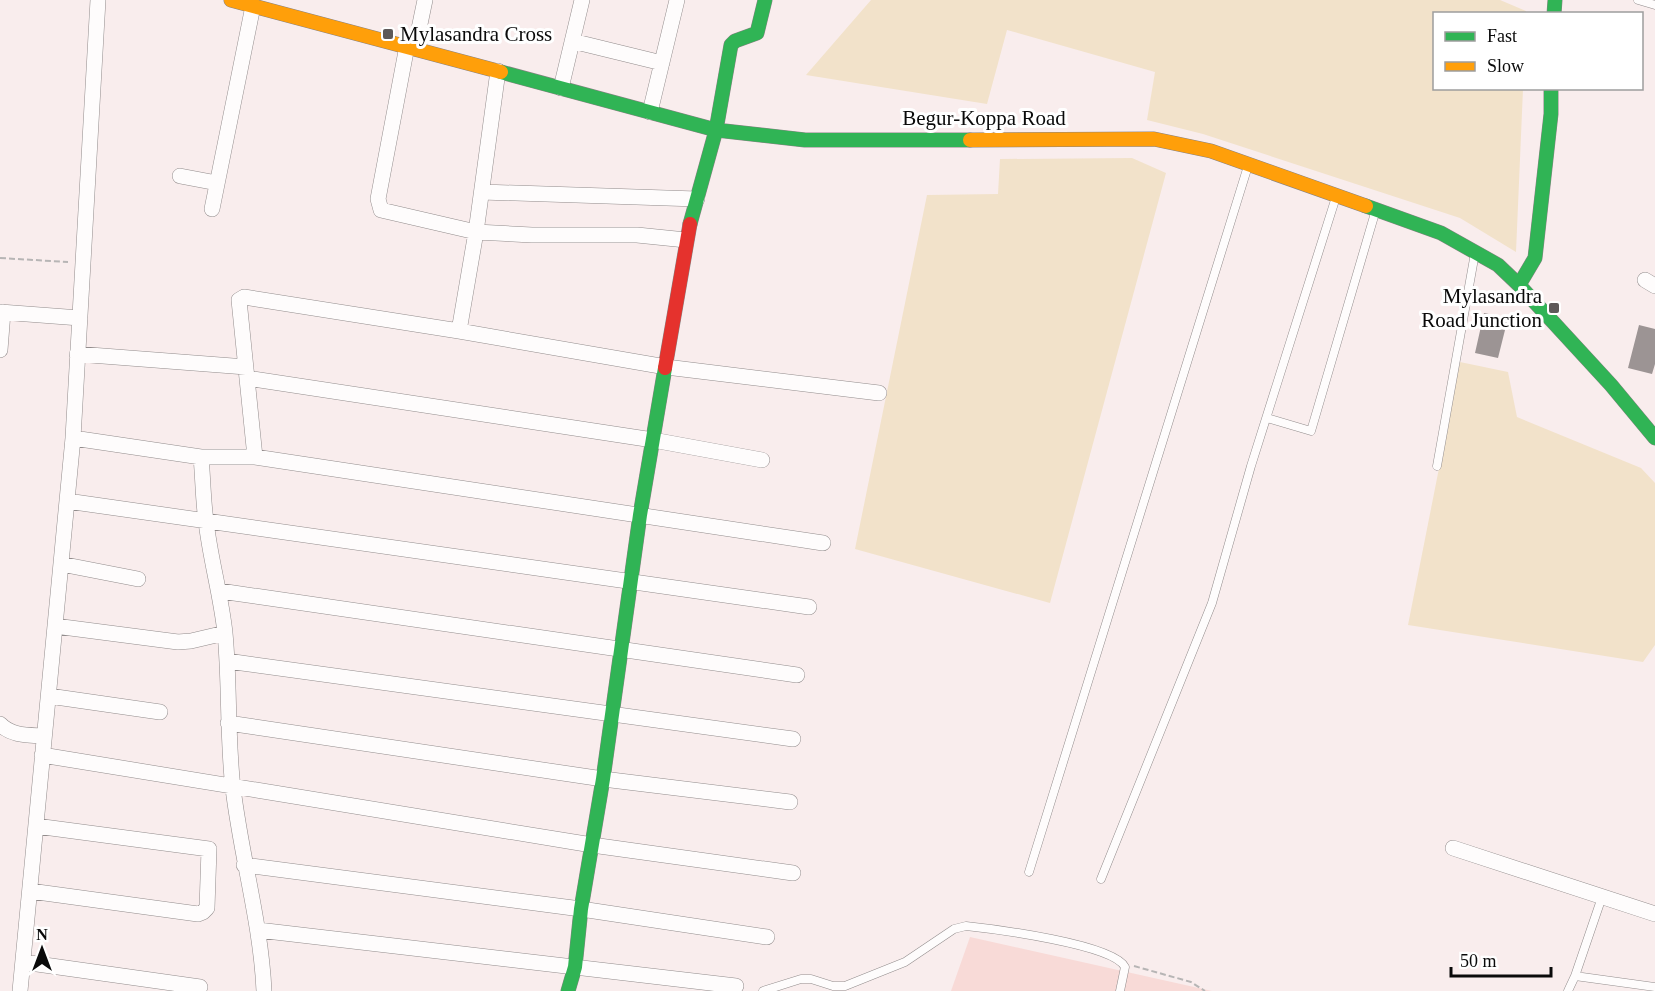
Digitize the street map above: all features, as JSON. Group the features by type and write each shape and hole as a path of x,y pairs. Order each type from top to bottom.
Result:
{"main road":[{"name":"Begur-Koppa Road","path":"231,0 716,130 805,140 1154,139 1211,151 1441,234 1498,265 1611,385 1655,438"},
{"path":"568,991 574,967 581,909 603,779 640,515 686,240 716,130 731,45 735,41 757,33 765,0"},
{"path":"1519,285 1535,258 1551,114 1551,90"}],"street":[{"path":"20,991 73,438 98,0"},
{"path":"425,0 411,47 378,206 386,212 476,232 637,236 686,240"},
{"path":"561,88 582,0"},
{"path":"650,112 674,1"},
{"path":"212,209 253,6"},
{"path":"572,41 662,63"},
{"path":"459,331 482,192 498,71"},
{"path":"180,176 217,183"},
{"path":"482,192 697,199"},
{"path":"255,457 239,300 244,297 666,367 879,393"},
{"path":"0,350 2,312 80,318"},
{"path":"77,354 247,372 762,460"},
{"path":"73,438 201,457 255,457 823,543"},
{"path":"201,457 206,521 220,591 225,633 233,787 244,865 258,930 264,991"},
{"path":"67,501 809,608"},
{"path":"61,564 138,579"},
{"path":"220,591 797,675"},
{"path":"55,626 178,642 225,633"},
{"path":"227,661 793,739"},
{"path":"49,696 160,712"},
{"path":"228,723 603,779 790,802"},
{"path":"0,724 13,733 44,736"},
{"path":"42,755 592,845 793,873"},
{"path":"30,891 198,914 207,908 209,849 36,826"},
{"path":"1453,848 1655,914"},
{"path":"244,865 581,909 767,937"},
{"path":"258,930 741,989"},
{"path":"23,962 200,987"}],"lane":[{"path":"1638,0 1655,5"},
{"path":"1029,872 1249,165"},
{"path":"1101,879 1212,603 1336,196"},
{"path":"1267,418 1311,431 1376,211"},
{"path":"1437,466 1476,252"},
{"path":"1568,991 1602,897"},
{"path":"763,991 801,979 811,979 833,986 845,986 904,963 954,929 966,926 1077,944 1123,963 1125,971 1120,991"},
{"path":"1575,976 1655,987"}],"path":[{"path":"0,258 83,263"},
{"path":"1123,963 1191,982 1205,991"}],"shaded area":[{"path":"871,0 1500,0 1526,12 1433,12 1433,90 1523,90 1516,252 1460,218 1203,134 1147,120 1155,72 1007,30 987,104 806,75"},
{"path":"1132,158 1166,173 1050,603 855,549 927,195 998,194 1000,159"},
{"path":"1460,362 1508,372 1517,417 1641,468 1655,483 1655,645 1643,662 1408,625"},
{"path":"970,937 1212,991 951,991"}],"building":[{"path":"1484,313 1508,318 1498,358 1475,353"},
{"path":"1639,325 1655,329 1655,364 1652,374 1628,368"}],"traffic: fast":[{"path":"690,224 716,130 731,45 735,41 757,33 765,0"},
{"path":"1554,12 1555,0"},
{"path":"501,72 716,130 805,140 970,140"},
{"path":"1519,285 1535,258 1551,114 1551,90"},
{"path":"1366,206 1441,233 1498,265 1611,385 1655,438"},
{"path":"568,991 575,967 581,909 603,779 640,515 665,368"}],"traffic: slow":[{"path":"231,0 501,72"},
{"path":"970,140 1154,139 1211,151 1366,206"}],"traffic: jam":[{"path":"665,368 690,224"}],"place":[{"name":"Mylasandra Cross","path":"388,34"},
{"name":"Mylasandra Road Junction","path":"1554,308"}]}
